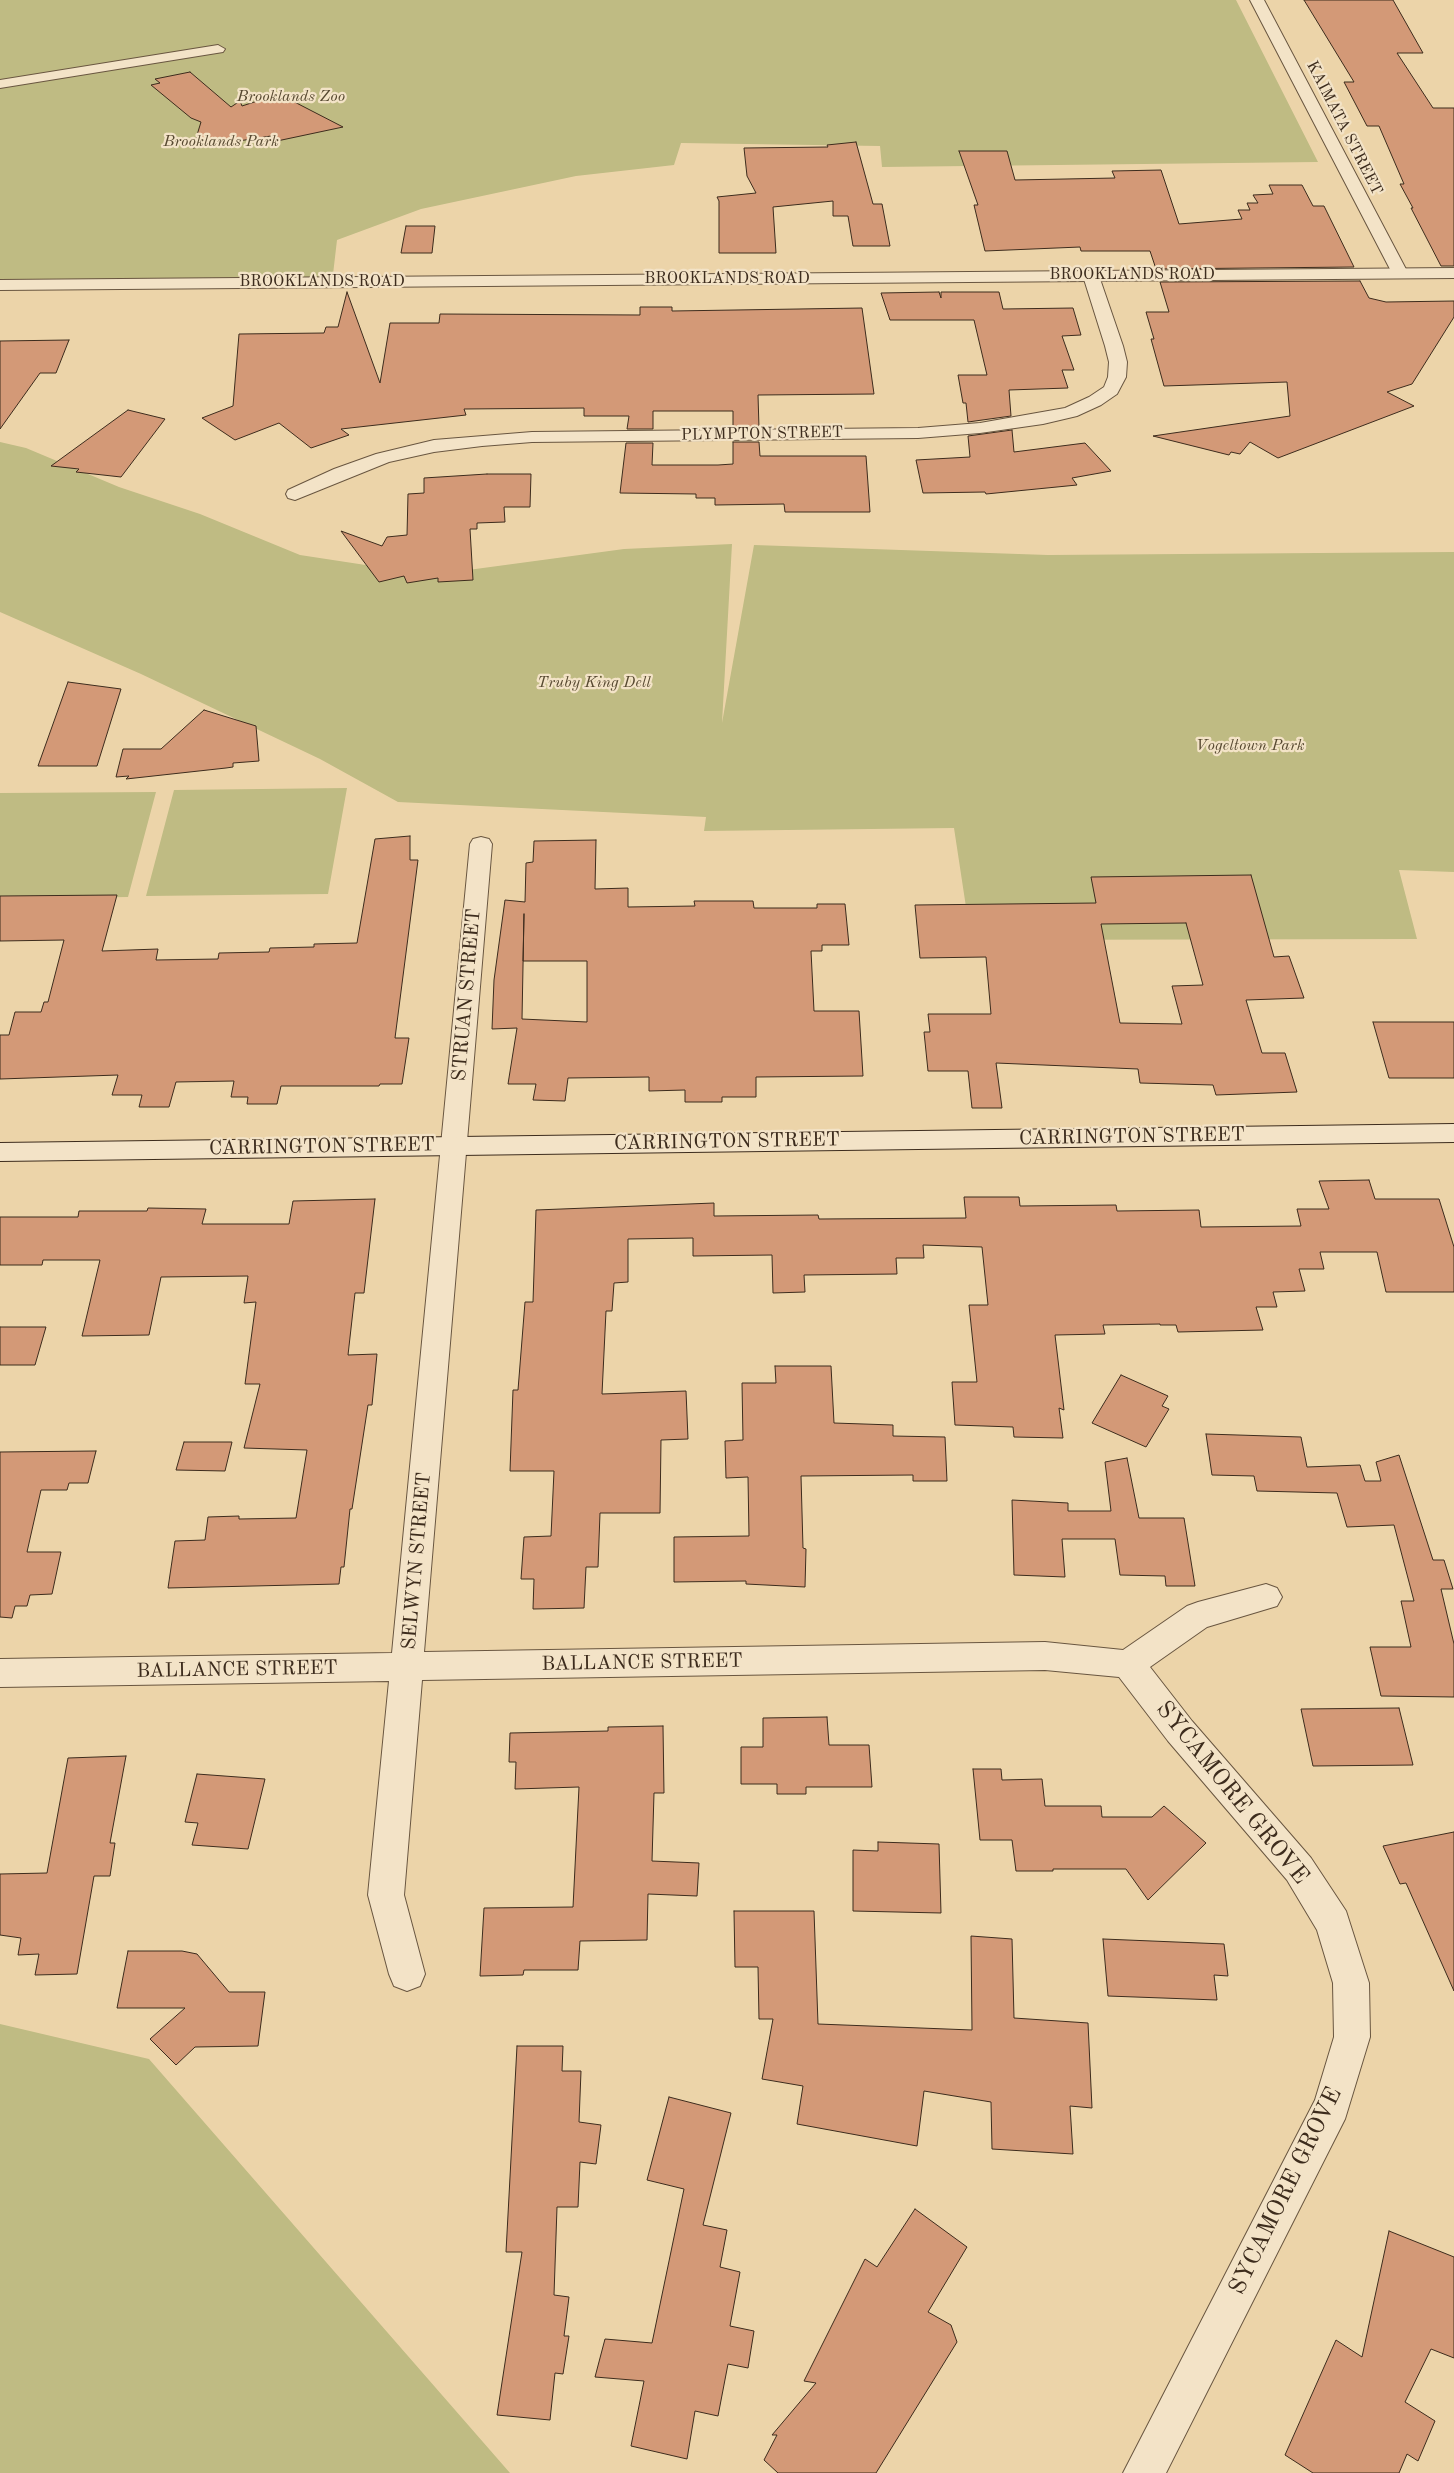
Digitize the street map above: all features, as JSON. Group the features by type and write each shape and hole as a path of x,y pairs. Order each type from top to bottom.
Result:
{"street":[{"name":"KAIMATA STREET","path":"1257,0 1400,273"},
{"path":"0,84 218,49"},
{"name":"BROOKLANDS ROAD","path":"0,285 1454,273"},
{"name":"PLYMPTON STREET","path":"295,494 341,472 383,458 434,446 532,437 918,432 980,428 1043,419 1071,412 1103,396 1110,390 1117,377 1118,362 1114,346 1091,276"},
{"name":"STRUAN STREET","path":"453,1146 481,844"},
{"name":"CARRINGTON STREET","path":"0,1152 1454,1133"},
{"name":"SELWYN STREET","path":"407,1974 386,1894 408,1667 453,1146"},
{"path":"1128,1664 1198,1616 1266,1597"},
{"name":"BALLANCE STREET","path":"0,1673 1045,1656 1128,1664"},
{"name":"SYCAMORE GROVE","path":"1128,1664 1180,1731 1299,1870 1333,1923 1351,1983 1352,2037 1332,2106 1144,2473"}],"green space":[{"name":"Brooklands Park","path":"0,0 1236,0 1318,162 882,167 880,146 681,143 674,165 576,176 421,209 337,240 332,283 0,285"},
{"name":"Vogeltown Park","path":"0,442 26,448 119,487 200,514 300,555 431,575 624,549 732,544 722,723 754,545 1048,555 1454,552 1454,872 1399,870 1417,939 971,940 954,828 704,831 706,817 398,802 320,759 141,674 0,612"},
{"path":"347,788 328,894 146,896 174,790"},
{"path":"156,792 128,897 0,899 0,793"},
{"path":"0,2024 149,2059 510,2473 0,2473"}],"building":[{"path":"1304,0 1393,0 1423,53 1397,53 1433,108 1454,108 1454,266 1441,266 1400,184 1404,184 1379,126 1367,126 1344,82 1354,82"},
{"path":"190,72 231,107 240,101 242,106 279,94 343,127 277,141 271,136 193,148 201,122 191,118 151,85 160,83 155,79"},
{"path":"856,142 873,204 882,204 890,246 853,246 848,216 833,216 833,201 773,207 776,253 719,253 719,201 717,197 756,193 747,176 744,148 828,147 827,145"},
{"path":"959,151 1007,151 1015,180 1115,178 1112,171 1161,170 1179,224 1242,219 1238,210 1250,210 1247,203 1258,203 1253,195 1273,194 1269,185 1302,185 1313,206 1324,206 1354,267 1156,269 1150,251 1081,251 1080,247 985,251 974,205 978,205"},
{"path":"406,226 435,226 432,253 401,253"},
{"path":"1360,281 1369,298 1386,302 1454,301 1454,317 1412,384 1387,392 1414,406 1278,458 1250,442 1240,454 1231,452 1229,455 1153,436 1290,416 1287,382 1164,386 1151,339 1154,339 1146,312 1169,312 1160,282"},
{"path":"347,292 380,383 390,323 439,323 440,314 640,315 640,307 672,307 672,311 862,308 874,394 758,395 759,428 733,428 733,411 653,411 653,429 627,429 629,416 584,416 584,408 464,409 466,415 341,429 349,435 311,448 279,423 235,440 202,418 233,406 239,334 324,333 326,327 338,327"},
{"path":"939,292 941,298 941,292 999,292 1003,309 1073,308 1081,335 1062,336 1074,370 1062,370 1068,388 1009,390 1011,416 968,422 966,403 963,403 958,375 987,375 974,320 890,320 881,293"},
{"path":"69,340 56,373 40,373 0,429 0,341"},
{"path":"128,410 165,419 121,477 76,472 79,469 51,466"},
{"path":"1012,430 1014,452 1085,443 1111,471 1072,478 1077,485 986,494 985,492 923,493 916,460 970,457 968,436"},
{"path":"733,442 759,442 760,456 866,456 870,512 785,512 784,504 715,505 715,498 696,498 696,494 620,493 626,443 653,443 652,465 718,465 733,464"},
{"path":"487,474 531,474 530,507 504,507 505,522 477,523 477,529 470,529 473,580 438,582 438,578 407,583 404,576 379,582 341,531 382,546 387,537 407,535 408,494 424,493 424,478"},
{"path":"68,682 121,689 97,766 38,766"},
{"path":"204,710 256,726 259,761 233,763 233,767 226,768 126,779 129,776 116,777 123,749 161,749"},
{"path":"410,836 410,860 418,860 395,1038 409,1038 402,1084 380,1084 379,1086 281,1086 277,1104 247,1104 248,1097 231,1097 234,1081 176,1082 169,1107 139,1107 142,1095 112,1095 118,1075 0,1079 0,1035 9,1035 15,1012 41,1012 44,1002 48,1002 64,940 0,941 0,896 117,895 102,951 158,949 156,960 218,959 219,953 269,952 270,948 314,947 314,944 357,943 375,839"},
{"path":"596,840 595,889 628,888 628,907 695,906 694,901 753,901 754,908 817,908 817,904 845,904 849,945 822,945 822,951 811,951 814,1011 859,1011 863,1076 756,1077 756,1097 722,1097 722,1102 685,1102 685,1090 649,1091 649,1077 568,1078 565,1101 533,1100 536,1084 508,1084 517,1028 492,1029 494,980 505,900 525,902 526,863 533,862 534,841","holes":["523,961 587,961 587,1022 522,1019"]},
{"path":"1251,875 1274,957 1289,956 1304,998 1246,1000 1262,1053 1285,1053 1297,1092 1216,1095 1213,1085 1140,1083 1138,1069 996,1063 1002,1108 972,1108 968,1071 928,1071 924,1032 930,1032 928,1014 991,1014 986,957 920,958 915,905 1096,903 1091,877","holes":["1186,923 1203,985 1172,986 1182,1024 1120,1023 1101,924"]},
{"path":"1373,1022 1454,1022 1454,1078 1389,1078"},
{"path":"1369,1180 1375,1199 1439,1199 1454,1247 1454,1292 1386,1292 1377,1252 1320,1252 1324,1269 1299,1269 1305,1291 1273,1292 1277,1307 1256,1307 1263,1330 1178,1332 1176,1325 1103,1325 1105,1334 1055,1335 1064,1410 1059,1408 1063,1438 1014,1437 1013,1427 955,1425 952,1382 977,1382 969,1305 988,1305 982,1247 923,1245 924,1258 896,1258 897,1274 804,1275 805,1292 773,1293 772,1255 693,1256 693,1238 628,1239 628,1282 614,1283 612,1311 606,1311 602,1394 686,1391 688,1439 661,1440 660,1513 600,1513 598,1567 586,1567 584,1608 533,1609 534,1579 521,1579 524,1537 551,1536 554,1471 510,1471 513,1390 518,1390 525,1302 533,1302 536,1210 714,1203 714,1216 818,1215 819,1219 966,1218 964,1197 1019,1197 1020,1206 1116,1205 1117,1211 1199,1210 1201,1227 1301,1226 1297,1209 1329,1209 1319,1181"},
{"path":"375,1199 364,1293 355,1293 348,1355 377,1354 372,1405 368,1405 352,1509 350,1509 344,1567 341,1567 339,1584 168,1588 175,1541 205,1540 208,1517 239,1516 239,1519 296,1518 307,1450 244,1448 260,1384 245,1384 256,1302 244,1303 248,1276 161,1277 149,1335 82,1336 100,1260 43,1260 42,1265 0,1265 0,1217 78,1217 79,1211 147,1211 148,1208 206,1209 202,1224 289,1224 293,1201"},
{"path":"0,1327 46,1327 35,1365 0,1365"},
{"path":"775,1366 831,1366 834,1423 893,1425 893,1436 945,1437 947,1481 913,1481 913,1475 801,1476 803,1548 806,1549 805,1587 746,1584 746,1581 674,1582 674,1537 749,1536 748,1477 726,1478 725,1441 743,1440 742,1383 776,1383"},
{"path":"1121,1375 1168,1396 1162,1406 1169,1409 1146,1447 1092,1423"},
{"path":"1206,1434 1301,1437 1307,1467 1360,1465 1365,1481 1381,1481 1376,1462 1399,1455 1433,1560 1444,1560 1453,1589 1441,1589 1454,1644 1454,1697 1381,1696 1370,1647 1411,1647 1401,1601 1414,1601 1394,1525 1347,1527 1337,1493 1257,1491 1254,1476 1212,1475"},
{"path":"184,1442 232,1442 225,1471 176,1470"},
{"path":"96,1451 88,1483 69,1483 67,1490 41,1490 27,1552 61,1552 52,1594 30,1595 27,1606 15,1606 12,1618 0,1617 0,1452"},
{"path":"1127,1458 1139,1518 1184,1518 1195,1586 1166,1586 1165,1576 1120,1575 1115,1539 1062,1539 1065,1577 1014,1575 1012,1500 1068,1503 1068,1511 1111,1511 1105,1462"},
{"path":"1399,1708 1413,1765 1313,1766 1301,1709"},
{"path":"827,1717 829,1745 869,1745 872,1787 806,1787 806,1794 777,1794 777,1784 741,1784 741,1747 763,1747 763,1718"},
{"path":"663,1726 664,1793 654,1793 652,1861 699,1863 697,1896 648,1894 647,1940 580,1941 578,1970 524,1970 523,1975 480,1976 484,1908 573,1907 579,1787 515,1789 516,1762 509,1762 510,1733 608,1731 608,1727"},
{"path":"126,1756 110,1843 115,1843 110,1876 94,1876 77,1974 35,1975 39,1954 18,1955 21,1938 0,1935 0,1874 47,1873 68,1758"},
{"path":"973,1769 1001,1769 1002,1780 1042,1779 1045,1806 1101,1806 1102,1817 1152,1817 1164,1806 1206,1843 1148,1900 1126,1869 1016,1871 1012,1840 980,1840"},
{"path":"197,1774 265,1779 248,1849 192,1845 198,1823 185,1822"},
{"path":"1454,1832 1454,1991 1406,1883 1400,1884 1383,1846"},
{"path":"878,1842 939,1844 941,1913 853,1911 853,1850 878,1851"},
{"path":"734,1911 814,1911 818,2024 972,2030 971,1936 1012,1939 1014,2018 1088,2023 1092,2108 1070,2106 1073,2154 992,2149 991,2102 924,2091 917,2146 797,2124 803,2086 762,2079 773,2019 759,2019 758,1967 735,1967"},
{"path":"1103,1939 1224,1944 1228,1976 1214,1975 1217,2000 1108,1996"},
{"path":"128,1951 182,1951 197,1954 229,1992 265,1992 258,2046 195,2047 176,2065 150,2039 185,2008 117,2008"},
{"path":"517,2046 563,2046 562,2071 581,2071 579,2122 601,2125 596,2164 580,2162 578,2207 557,2207 554,2295 569,2297 564,2336 569,2336 563,2374 555,2373 550,2420 497,2415 522,2252 506,2252"},
{"path":"669,2097 731,2113 703,2225 727,2230 720,2267 740,2272 730,2326 754,2331 748,2368 728,2364 718,2416 695,2411 687,2459 631,2446 644,2381 595,2377 605,2339 652,2343 684,2189 647,2180"},
{"path":"915,2209 967,2247 928,2312 951,2325 957,2342 876,2473 778,2473 764,2460 777,2435 772,2435 816,2383 804,2381 865,2259 877,2267"},
{"path":"1389,2231 1454,2257 1454,2358 1431,2349 1405,2402 1435,2421 1418,2461 1407,2454 1399,2473 1313,2473 1285,2455 1336,2340 1362,2357"}],"park label":[{"name":"Brooklands Zoo","path":"291,97"},
{"name":"Truby King Dell","path":"594,683"}]}
